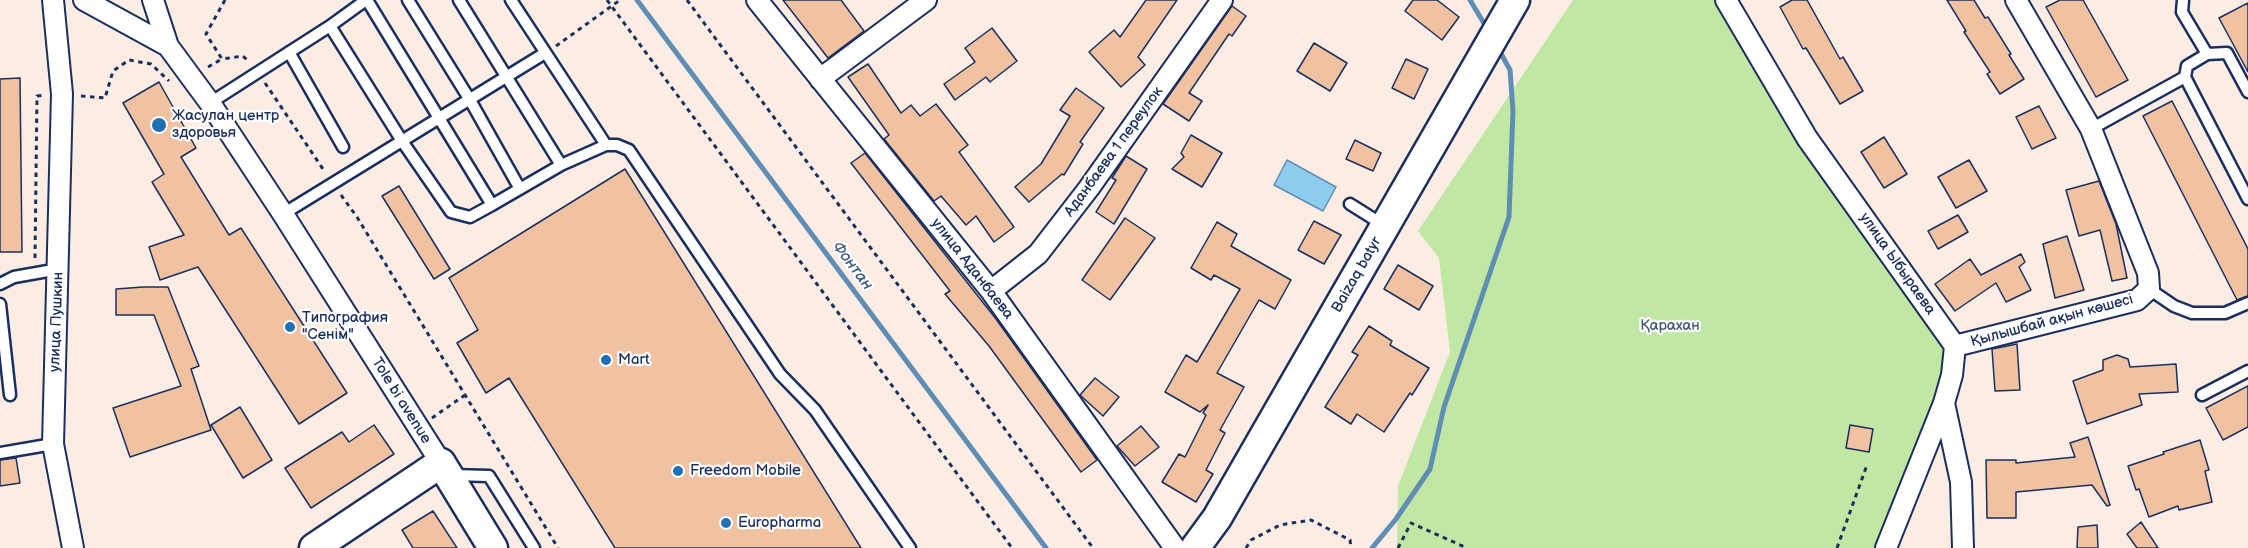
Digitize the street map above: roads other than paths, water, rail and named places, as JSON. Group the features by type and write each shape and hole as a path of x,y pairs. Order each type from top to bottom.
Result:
{"street":[{"name":"улица Пушкин","path":"53,0 63,94 53,444 73,548"},
{"path":"84,0 168,46"},
{"path":"153,0 168,46"},
{"name":"улица Аданбаева","path":"757,0 992,291 1175,548"},
{"path":"820,78 926,0"},
{"name":"Аданбаева 1 переулок","path":"992,291 1038,254 1089,188 1222,0"},
{"name":"Baizaq batyr","path":"1195,548 1217,518 1515,0"},
{"name":"улица Ыбыраева","path":"1726,0 1807,138 1955,346"},
{"name":"Қылышбай ақын көшесі","path":"1955,346 2137,300 2149,289 2148,273 2091,129 2016,0"},
{"name":"Tole bi avenue","path":"168,46 210,104 283,214 494,548"},
{"path":"1886,548 1944,403 1952,375 1955,346"},
{"path":"1944,403 1961,482 1963,548"},
{"path":"314,548 444,469"}],"lane":[{"path":"210,104 367,0 492,205"},
{"path":"408,0 470,100 520,189"},
{"path":"459,0 561,165"},
{"path":"511,0 606,145"},
{"path":"2183,0 2182,12 2207,54"},
{"path":"330,26 402,141 451,212 470,217 561,165 606,145 617,145 629,150 780,374 815,410 910,548"},
{"path":"289,52 343,147"},
{"path":"283,214 545,53"},
{"path":"2248,92 2227,53 2207,54 2187,66 2185,77 2248,199"},
{"path":"2091,129 2185,77"},
{"path":"1350,204 1385,226"},
{"path":"0,284 14,277 59,269"},
{"path":"2149,289 2174,306 2192,313 2225,313 2248,303"},
{"path":"0,304 10,395"},
{"path":"2202,395 2248,371"},
{"path":"0,453 53,444"},
{"path":"444,469 489,476 534,548"}],"water":[{"path":"1287,160 1336,187 1323,211 1274,185"}],"waterway":[{"name":"Фонтан","path":"637,0 1046,548"},
{"path":"1470,0 1488,30"},
{"path":"1372,548 1396,519 1430,469 1444,407 1509,217 1513,111 1510,70 1498,48"}],"place":[{"name":"Жасулан центр здоровья","path":"159,125"},
{"name":"Типография \"Сенім\"","path":"290,327"},
{"name":"Mart","path":"606,360"},
{"name":"Freedom Mobile","path":"678,471"},
{"name":"Europharma","path":"726,523"}],"park label":[{"name":"Қарахан","path":"1670,326"}]}
